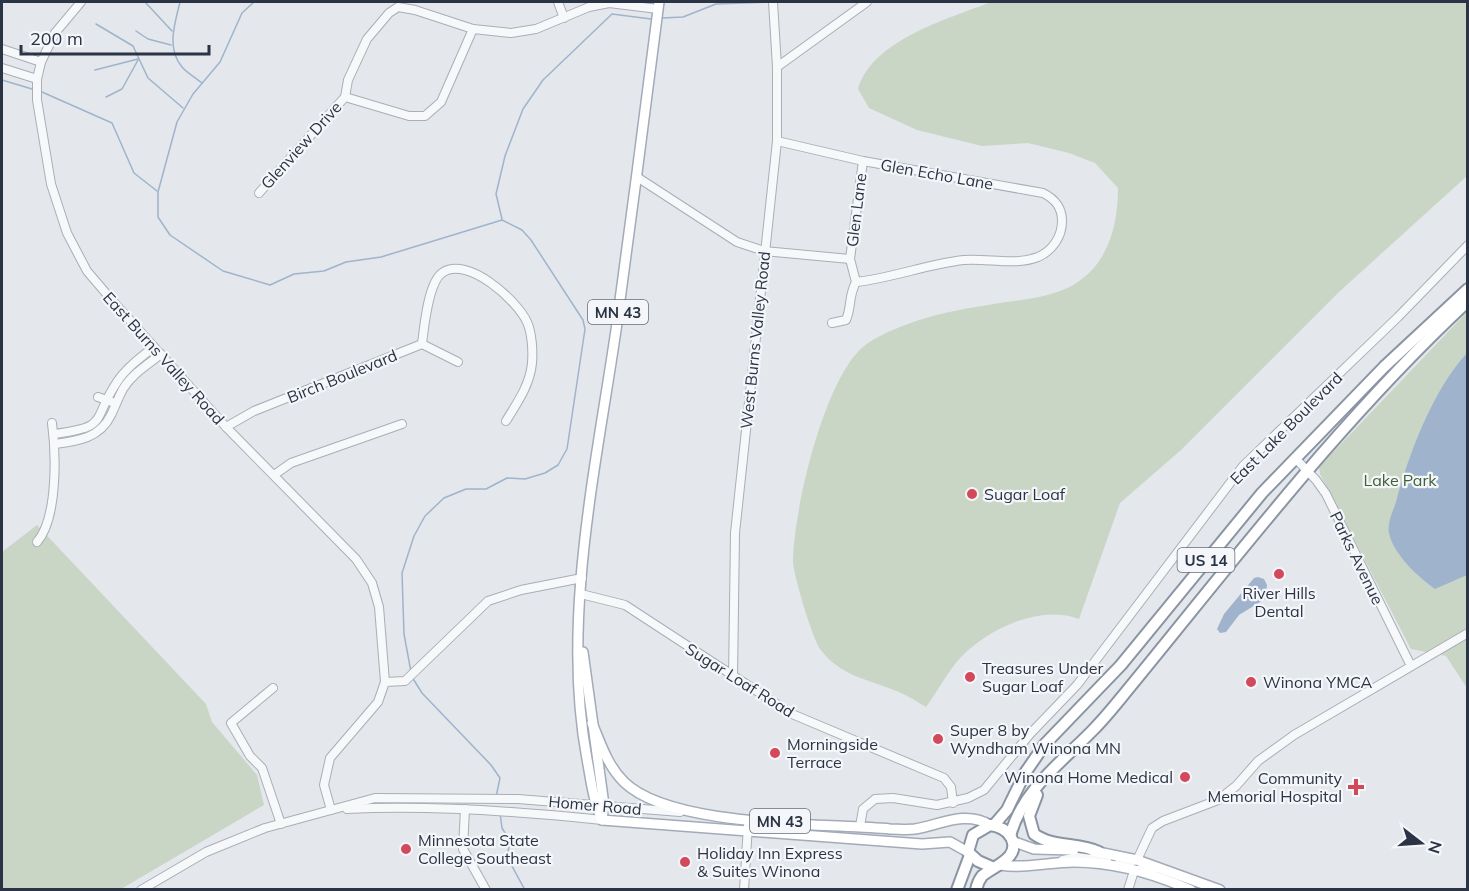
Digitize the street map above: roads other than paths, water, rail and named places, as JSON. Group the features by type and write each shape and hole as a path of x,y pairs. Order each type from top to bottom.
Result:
{"highway":[{"name":"US 14","path":"957,890 973,835 992,825 1007,810 1025,773 1045,744 1121,665 1231,529 1295,458 1384,367 1467,289"},
{"name":"US 14","path":"976,890 982,877 1010,855 1011,838 1029,796 1054,767 1094,730 1306,469 1382,386 1467,301"},
{"path":"1054,767 1030,810 1029,820 1032,831 1048,842 1082,846 1099,852"},
{"path":"992,825 1003,828 1011,838"},
{"path":"969,854 997,867"}],"main road":[{"name":"MN 43","path":"602,820 577,693 582,578 638,177 659,5"},
{"name":"MN 43","path":"579,623 592,723 599,805"},
{"name":"MN 43","path":"592,723 608,762 625,783 644,796 700,814"},
{"name":"Homer Road","path":"700,814 860,826"},
{"name":"MN 43","path":"860,826 912,830 958,818 982,821 992,825"},
{"name":"Homer Road","path":"602,820 922,844 950,842 969,854"},
{"path":"1011,838 1034,849 1099,852 1137,860 1220,890"},
{"path":"997,867 1019,868 1059,862 1095,863 1134,871 1191,890"}],"street":[{"name":"East Burns Valley Road","path":"81,2 55,33 41,62 37,79 37,100 51,184 67,233 87,271 154,347 226,427 357,559 372,583 379,607 385,682"},
{"path":"558,2 564,18"},
{"name":"West Burns Valley Road","path":"733,678 735,533 777,141 777,67 773,2"},
{"path":"777,67 867,2"},
{"name":"Glenview Drive","path":"259,193 345,96 348,80 367,39 398,4 473,29 523,32 589,7 609,3 659,5"},
{"path":"345,96 409,116 425,116 441,102 473,29"},
{"path":"2,50 41,62"},
{"path":"2,68 37,79"},
{"name":"Glen Echo Lane","path":"777,141 863,161 1043,193 1055,200 1061,212 1062,221 1058,240 1048,252 1035,258 1017,261 966,260 930,266 882,279 856,282"},
{"name":"Glen Lane","path":"850,259 863,161"},
{"path":"638,177 737,242 764,250 850,259 856,282 849,294 850,311 846,320 832,323"},
{"name":"East Lake Boulevard","path":"860,826 862,809 875,799 893,798 937,805 953,803 984,790 1030,734 1067,698 1243,466 1398,317 1467,245"},
{"path":"458,362 422,344 434,284 441,274 453,270 469,273 496,285 514,302 528,322 532,341 532,364 527,386 506,421"},
{"name":"Birch Boulevard","path":"226,427 254,411 422,344"},
{"path":"55,444 84,439 100,430 111,417 112,402 118,380 154,347"},
{"path":"54,434 86,429 99,418 135,375 161,354"},
{"path":"98,397 112,402"},
{"path":"38,542 49,516 55,444 52,423"},
{"path":"274,475 291,463 402,424"},
{"name":"Parks Avenue","path":"1295,458 1326,494 1410,664"},
{"path":"331,810 324,785 330,758 378,702 385,682 405,681 488,601 521,590 582,578"},
{"name":"Sugar Loaf Road","path":"581,594 625,605 733,678 792,714 944,778 951,787 953,803"},
{"path":"1059,862 1077,857 1122,864 1137,860 1152,828 1175,815 1218,801 1236,786 1258,761 1278,746 1410,664 1467,633"},
{"path":"273,688 231,723 250,756 262,768 281,824"},
{"name":"Homer Road","path":"141,890 206,852 281,824 375,798 518,799 700,814"},
{"name":"Homer Road","path":"331,810 410,806 521,812 602,820"},
{"path":"465,809 463,849 486,890"},
{"path":"744,890 749,818"},
{"path":"1128,890 1134,871 1148,868 1194,879"}],"water":[{"path":"1467,353 1467,575 1435,589 1414,572 1401,557 1391,541 1389,525 1415,443 1433,403 1443,385"},
{"path":"1254,578 1264,579 1267,585 1265,599 1239,615 1226,632 1220,633 1217,629 1224,614"}],"waterway":[{"path":"145,2 172,31"},
{"path":"180,2 173,35 174,52 182,67 202,83"},
{"path":"254,2 242,13 220,62 193,94 177,122 158,192 158,217 170,235 223,271 270,285 294,274 324,271 346,262 381,257 502,220 522,230 531,240 583,320 585,329 567,449 558,465 545,473 525,479 507,478 486,489 466,489 444,498 425,516 414,536 402,573 404,634 411,672"},
{"path":"662,18 683,17 716,4 770,2"},
{"path":"502,219 496,194 505,156 523,109 543,80 612,14 651,19"},
{"path":"96,24 133,46 148,78 183,108"},
{"path":"136,31 148,39 171,45"},
{"path":"95,70 138,59"},
{"path":"106,97 122,89 138,60"},
{"path":"2,80 32,89"},
{"path":"42,92 112,123 134,173 157,191"},
{"path":"412,677 422,693 491,765 500,778 496,797"},
{"path":"500,813 502,828 510,841 507,857 525,890"}],"place":[{"name":"Sugar Loaf","path":"972,494"},
{"name":"River Hills Dental","path":"1279,574"},
{"name":"Treasures Under Sugar Loaf","path":"970,677"},
{"name":"Winona YMCA","path":"1251,682"},
{"name":"Super 8 by Wyndham Winona MN","path":"938,739"},
{"name":"Morningside Terrace","path":"775,753"},
{"name":"Winona Home Medical","path":"1185,777"},
{"name":"Community Memorial Hospital","path":"1356,787"},
{"name":"Minnesota State College Southeast","path":"406,849"},
{"name":"Holiday Inn Express & Suites Winona","path":"685,862"}],"park label":[{"name":"Lake Park","path":"1400,480"}]}
